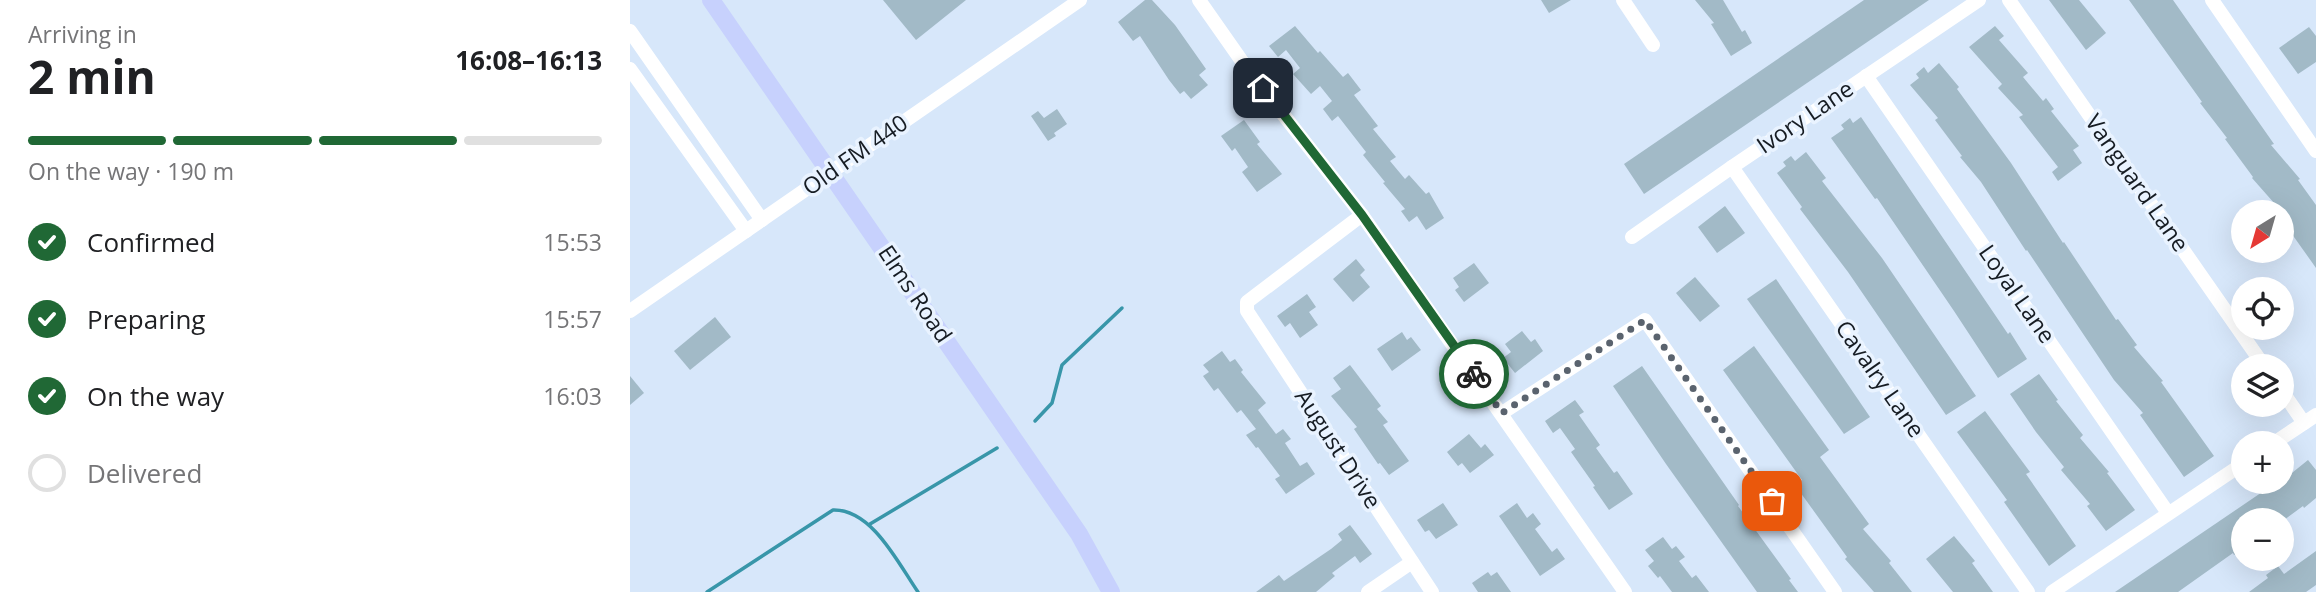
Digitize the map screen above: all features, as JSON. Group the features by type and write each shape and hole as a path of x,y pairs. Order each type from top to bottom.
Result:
{"main road":[{"name":"Elms Road","path":"711,0 1079,534 1111,592"}],"street":[{"name":"Old FM 440","path":"630,311 1080,0"},
{"path":"1199,0 1246,67 1362,215 1625,592"},
{"path":"1623,0 1653,45"},
{"name":"Ivory Lane","path":"1632,237 1979,0"},
{"name":"Vanguard Lane","path":"2009,0 2256,354"},
{"path":"2211,0 2316,151"},
{"path":"630,31 761,220"},
{"path":"630,69 746,231"},
{"name":"Loyal Lane","path":"1866,76 2168,513"},
{"name":"Cavalry Lane","path":"1732,167 2028,592"},
{"name":"August Drive","path":"1362,215 1247,302 1246,306 1432,592"},
{"path":"1502,413 1645,320 1835,592"},
{"path":"2292,431 2310,419 2294,403"},
{"path":"2052,592 2231,472"},
{"path":"1368,592 1412,562"}],"building":[{"path":"883,0 966,0 916,40"},
{"path":"1145,0 1152,0 1175,25 1206,69 1199,75 1208,85 1191,99 1184,91 1180,94 1140,36 1133,41 1118,22"},
{"path":"1541,0 1571,0 1549,13"},
{"path":"1695,0 1723,0 1742,32 1745,30 1752,43 1731,56 1711,24 1714,23"},
{"path":"1864,0 1929,0 1644,194 1624,164"},
{"path":"2049,0 2079,0 2106,33 2086,50"},
{"path":"2129,0 2173,0 2274,144 2271,145 2300,179 2298,180 2316,205 2316,268 2294,237 2294,200 2271,200 2252,178 2225,139 2227,138 2200,103 2202,102"},
{"path":"1295,26 1343,77 1348,73 1361,90 1354,95 1378,126 1373,129 1396,157 1390,161 1405,179 1409,175 1426,194 1429,192 1444,218 1426,230 1417,216 1409,222 1401,211 1405,209 1363,155 1366,152 1338,116 1332,121 1323,109 1332,101 1320,86 1311,94 1293,74 1300,68 1286,50 1278,57 1269,46"},
{"path":"1995,26 2004,36 1999,40 2028,73 2023,77 2043,101 2046,98 2054,109 2051,111 2079,146 2073,150 2082,163 2058,181 2052,172 2058,167 2019,117 2023,115 1998,88 2002,84 1969,47"},
{"path":"2309,27 2316,36 2316,62 2298,74 2279,48"},
{"path":"1939,63 1959,87 1957,89 2011,163 2116,320 2118,319 2137,345 2134,347 2163,381 2161,382 2214,456 2184,477 2140,415 2143,413 2114,380 1981,182 1960,157 1962,156 1935,120 1938,118 1910,85 1919,78 1916,74 1924,67 1928,73"},
{"path":"1057,109 1067,124 1048,141 1031,116 1038,111 1044,118"},
{"path":"1861,117 2027,359 1998,378 1877,198 1875,199 1831,138 1844,129 1841,125 1850,118 1853,123"},
{"path":"1244,120 1260,142 1257,144 1282,174 1257,192 1242,172 1248,167 1235,148 1232,151 1221,136"},
{"path":"1806,152 1826,178 1822,181 1882,258 1976,396 1946,415 1777,173 1786,166 1783,162 1791,156 1795,161"},
{"path":"1725,206 1745,233 1717,253 1698,227"},
{"path":"1356,259 1365,270 1360,275 1370,287 1353,302 1333,279"},
{"path":"1474,263 1489,283 1464,302 1455,290 1459,287 1453,278"},
{"path":"1695,277 1720,306 1700,322 1676,293"},
{"path":"1776,279 1870,417 1844,434 1747,299"},
{"path":"1307,294 1316,307 1309,312 1318,325 1300,338 1290,323 1285,327 1277,316"},
{"path":"715,317 731,337 690,370 674,351"},
{"path":"1522,331 1531,342 1535,339 1543,351 1515,373 1503,358 1511,352 1505,344"},
{"path":"1402,332 1407,340 1411,337 1421,350 1392,371 1377,349"},
{"path":"1754,346 1829,450 1820,457 1869,524 1863,529 1891,561 1889,563 1912,592 1874,592 1845,559 1847,557 1795,485 1802,480 1723,370"},
{"path":"1222,351 1230,362 1235,359 1243,370 1241,372 1266,403 1258,410 1276,434 1283,429 1291,439 1285,443 1300,466 1307,462 1315,474 1286,494 1275,479 1280,476 1246,435 1256,429 1241,410 1237,413 1218,388 1214,391 1203,376 1209,372 1203,365"},
{"path":"1350,365 1381,406 1377,409 1388,422 1383,425 1409,461 1389,475 1354,429 1357,427 1331,396 1341,389 1333,378"},
{"path":"1642,366 1798,592 1757,592 1666,464 1613,386"},
{"path":"2039,374 2083,435 2080,438 2109,472 2107,473 2135,510 2106,531 2087,506 2090,504 2061,470 2064,467 2010,394"},
{"path":"630,376 644,393 630,405"},
{"path":"1575,400 1584,412 1579,415 1600,445 1596,448 1633,494 1609,510 1571,452 1575,449 1560,428 1553,433 1545,421"},
{"path":"1985,411 2030,472 2026,474 2076,546 2049,566 2004,502 2007,500 1957,432"},
{"path":"1469,434 1481,448 1485,444 1494,455 1470,473 1462,463 1458,466 1447,452"},
{"path":"2308,460 2316,470 2316,498 2304,508 2303,506 2294,513 2294,508 2239,508 2259,494 2294,494 2294,471"},
{"path":"1443,503 1458,525 1436,539 1429,530 1425,532 1417,520"},
{"path":"1517,503 1527,518 1533,513 1541,524 1535,529 1552,552 1557,548 1565,559 1540,576 1499,516"},
{"path":"2231,513 2231,554 2178,592 2115,592"},
{"path":"1350,525 1372,554 1360,563 1355,556 1332,573 1335,576 1316,592 1256,592 1279,575 1284,581 1331,549 1342,540 1338,534"},
{"path":"1954,536 1975,561 1972,563 1993,592 1953,592 1926,559"},
{"path":"1663,537 1672,549 1676,546 1685,557 1679,561 1692,578 1696,575 1709,592 1672,592 1660,576 1658,578 1648,566 1654,561 1645,550"},
{"path":"2316,551 2316,585 2306,592 2249,592 2268,578 2266,575 2271,571 2282,571 2284,574 2294,571 2294,567"},
{"path":"1488,572 1491,576 1497,572 1511,592 1478,592 1472,583"}],"waterway":[{"path":"1035,421 1052,403 1062,365 1122,308"},
{"path":"870,524 997,448"},
{"path":"707,592 833,510 847,512 872,528 893,553 918,592"}],"way so far":[{"path":"1474,374 1502,413 1645,320 1772,501"}],"route":[{"path":"1263,88 1362,215 1474,374"}]}
